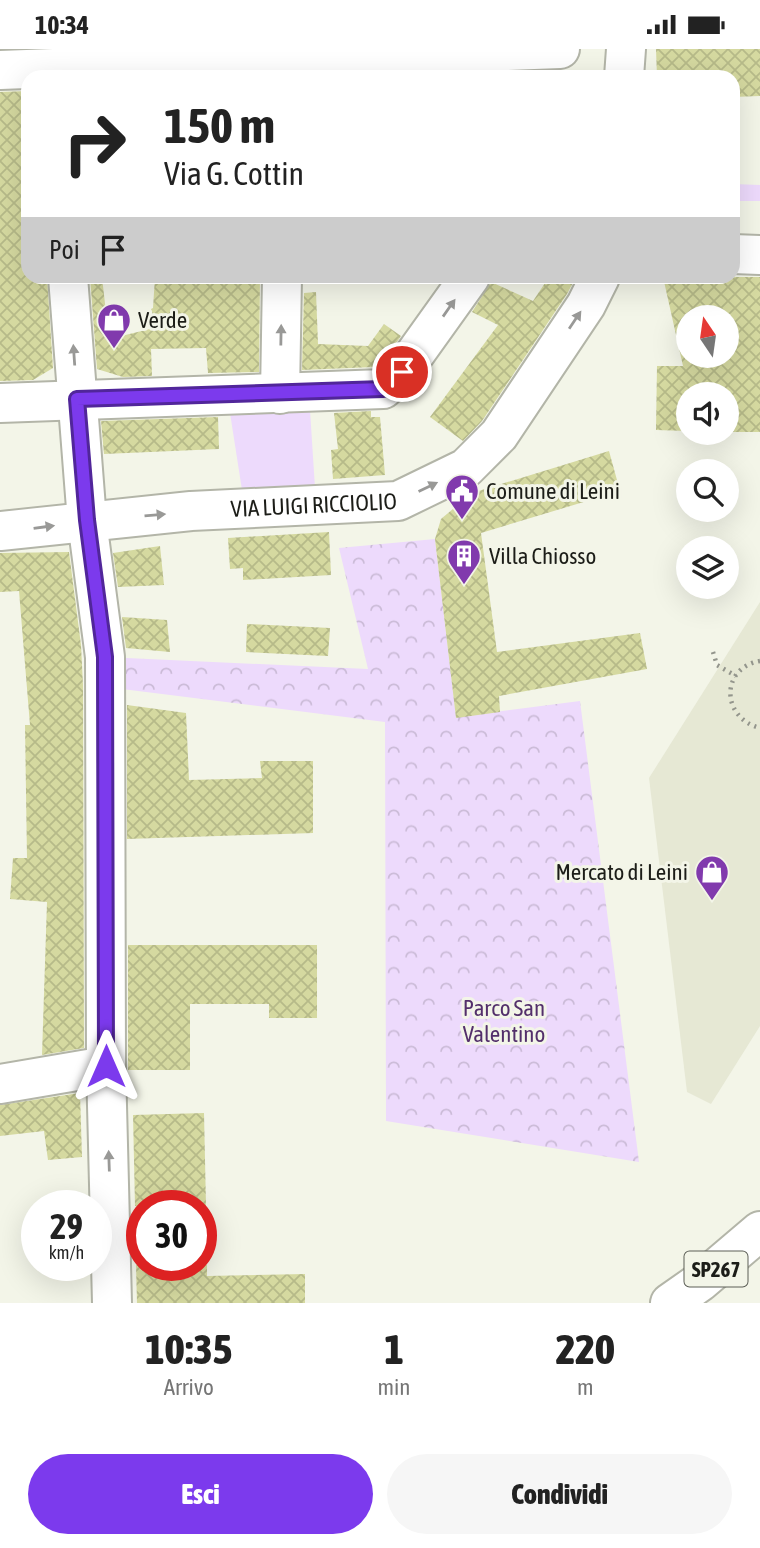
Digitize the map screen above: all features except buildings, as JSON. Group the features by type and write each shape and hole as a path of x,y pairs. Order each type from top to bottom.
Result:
{"street":[{"path":"624,70 626,49"},
{"path":"0,70 54,65 534,57"},
{"path":"740,254 760,255"},
{"path":"69,284 87,520 105,657 106,1066 112,1303"},
{"path":"280,394 282,284"},
{"path":"0,403 383,389 402,372 465,284"},
{"name":"VIA LUIGI RICCIOLIO","path":"0,531 191,511 398,501 466,468 499,435 586,305 596,284"},
{"path":"0,1084 106,1066"},
{"name":"SP267","path":"670,1303 700,1282 760,1231"},
{"name":"SP267","path":"708,1303 760,1260"}],"path":[{"path":"713,652 717,665 736,676"},
{"path":"760,661 743,668 736,676 730,697 739,718 760,728"}],"shaded area":[{"name":"Mercato di Leini","path":"760,602 760,1026 711,1104 687,1092 649,778"}],"green space":[{"path":"740,184 760,185 760,201 740,201"},
{"path":"310,410 315,488 242,490 230,413"},
{"name":"Parco San Valentino","path":"435,539 456,717 580,701 639,1162 386,1121 385,722 106,687 105,657 368,669 339,548"}],"place":[{"name":"Verde","path":"114,350"},
{"name":"Comune di Leini","path":"462,521"},
{"name":"Villa Chiosso","path":"464,586"},
{"name":"Mercato di Leini","path":"712,902"}],"route":[{"path":"106,1066 105,657 87,520 77,399 383,389 402,372"}]}
